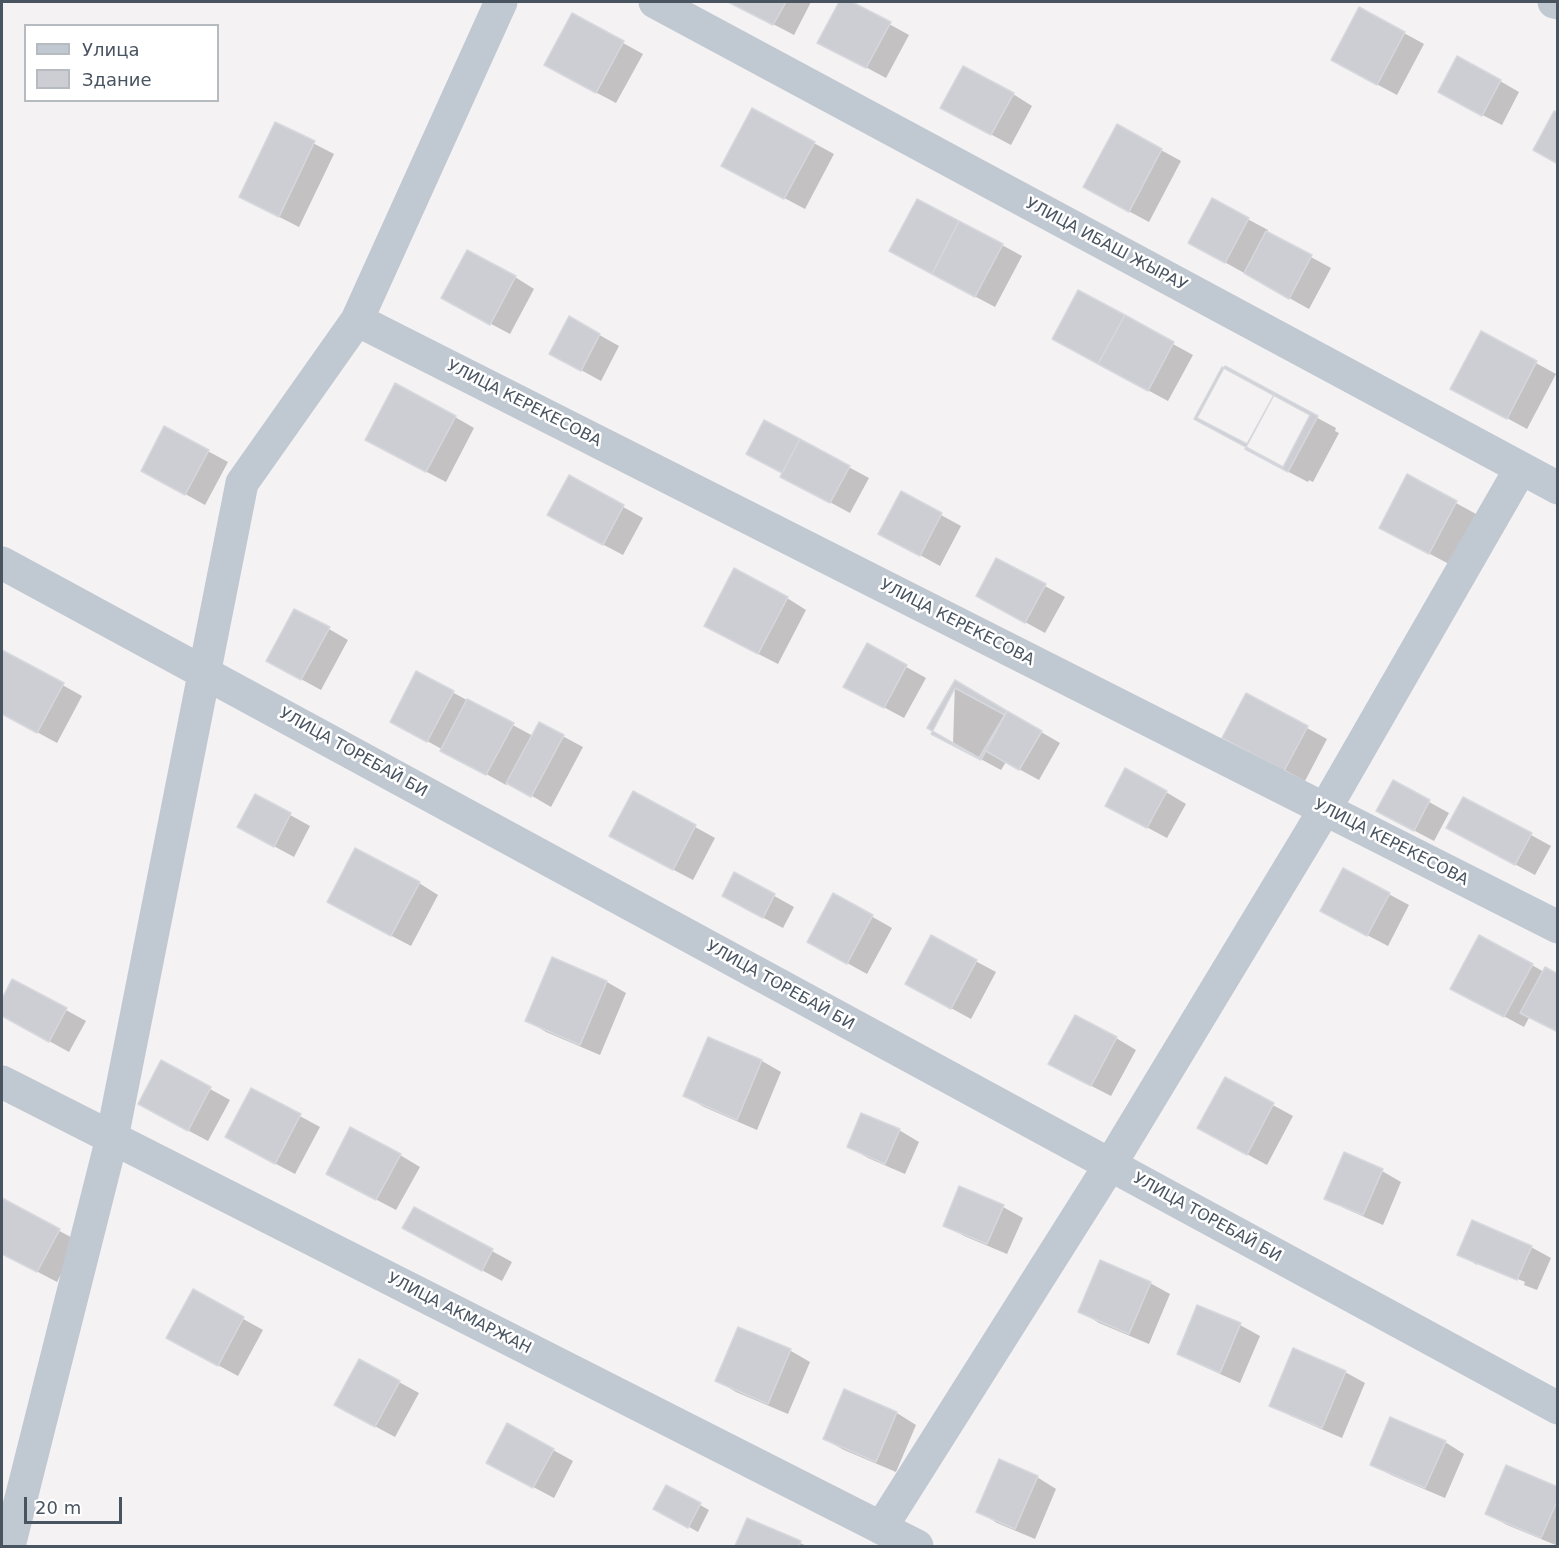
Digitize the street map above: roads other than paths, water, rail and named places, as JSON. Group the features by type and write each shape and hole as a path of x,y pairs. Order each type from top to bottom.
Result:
{"street":[{"path":"9,1546 112,1138 242,483 357,320 501,2"},
{"name":"УЛИЦА ИБАШ ЖЫРАУ","path":"655,2 1557,488"},
{"name":"УЛИЦА КЕРЕКЕСОВА","path":"357,320 1557,927"},
{"path":"881,1528 1110,1165 1325,809 1521,468"},
{"name":"УЛИЦА ТОРЕБАЙ БИ","path":"2,563 1557,1408"},
{"name":"УЛИЦА АКМАРЖАН","path":"2,1082 917,1546"}]}
